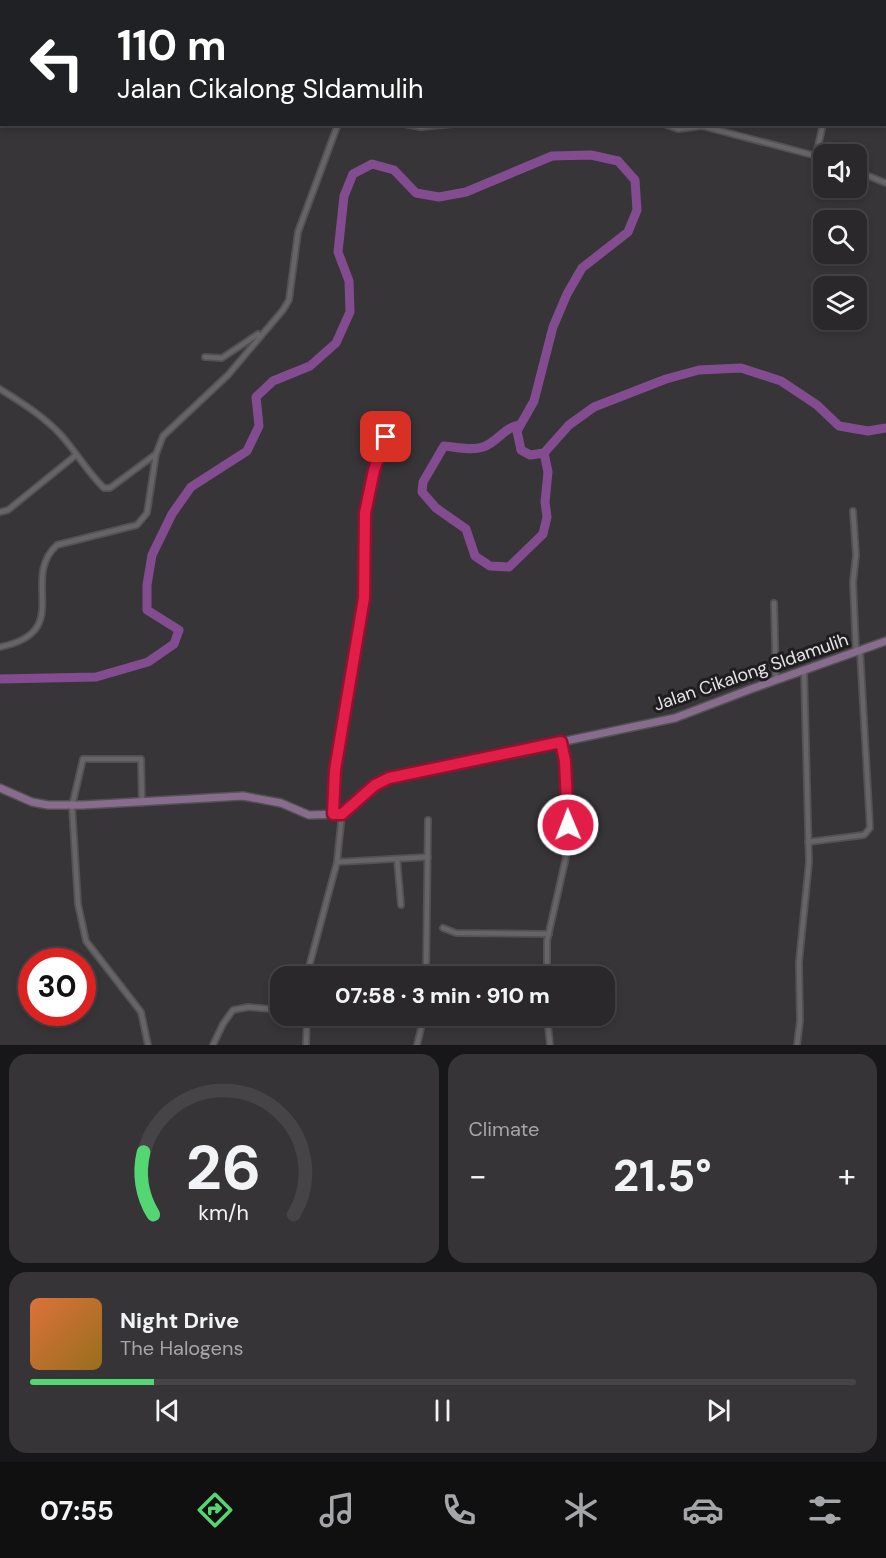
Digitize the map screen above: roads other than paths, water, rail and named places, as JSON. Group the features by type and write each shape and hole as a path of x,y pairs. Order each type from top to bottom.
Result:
{"street":[{"path":"0,647 26,640 40,623 43,567 50,551 57,545 137,525 147,513 156,454 163,436 228,375 289,300 298,232 337,126"},
{"path":"415,126 432,126"},
{"path":"670,126 678,129 702,126 813,154"},
{"path":"819,144 823,126"},
{"path":"867,175 886,183"},
{"path":"205,357 222,358 251,340 271,322"},
{"path":"0,389 30,406 61,435 91,476 106,489 156,454"},
{"path":"333,814 335,770 364,598 365,513 374,470 386,437"},
{"path":"0,512 8,510 76,455"},
{"path":"808,842 865,835 870,828 852,582 856,555 853,511"},
{"path":"774,603 776,680"},
{"name":"Jalan Cikalong SIdamulih","path":"342,814 362,795 389,778 675,718 886,641"},
{"path":"797,1045 800,1021 799,962 808,862 804,670"},
{"path":"547,966 549,934 566,857 568,809 561,742"},
{"path":"142,803 141,759 86,758 81,762 72,806 78,904 86,941 141,1012 148,1045"},
{"path":"0,788 40,805 142,803 243,796 281,803 309,815 342,814 337,862 310,966"},
{"path":"426,966 428,820"},
{"path":"337,862 428,857"},
{"path":"397,858 401,905"},
{"path":"443,928 456,933 549,934"},
{"path":"213,1045 233,1010 248,1007 270,1009"},
{"path":"306,1045 307,1026"},
{"path":"417,1045 422,1026"},
{"path":"548,1026 550,1045"}],"waterway":[{"path":"0,679 96,677 148,662 174,644 179,630 147,610 147,585 152,555 172,514 191,487 247,451 259,426 256,397 273,381 310,366 336,343 350,312 349,281 338,252 344,196 353,174 372,164 394,170 416,193 439,197 466,192 552,156 591,155 618,161 635,180 637,210 628,232 582,268 567,294 553,327 534,401 517,431 521,450 530,455 544,453 569,425 594,407 666,379 699,370 741,368 781,381 817,405 839,426 868,431 886,428"},
{"path":"520,425 514,426 483,447 469,449 444,446 423,482 422,492 436,508 466,529 475,556 490,566 509,567 543,534 547,517 545,502 548,472 544,453"}]}
